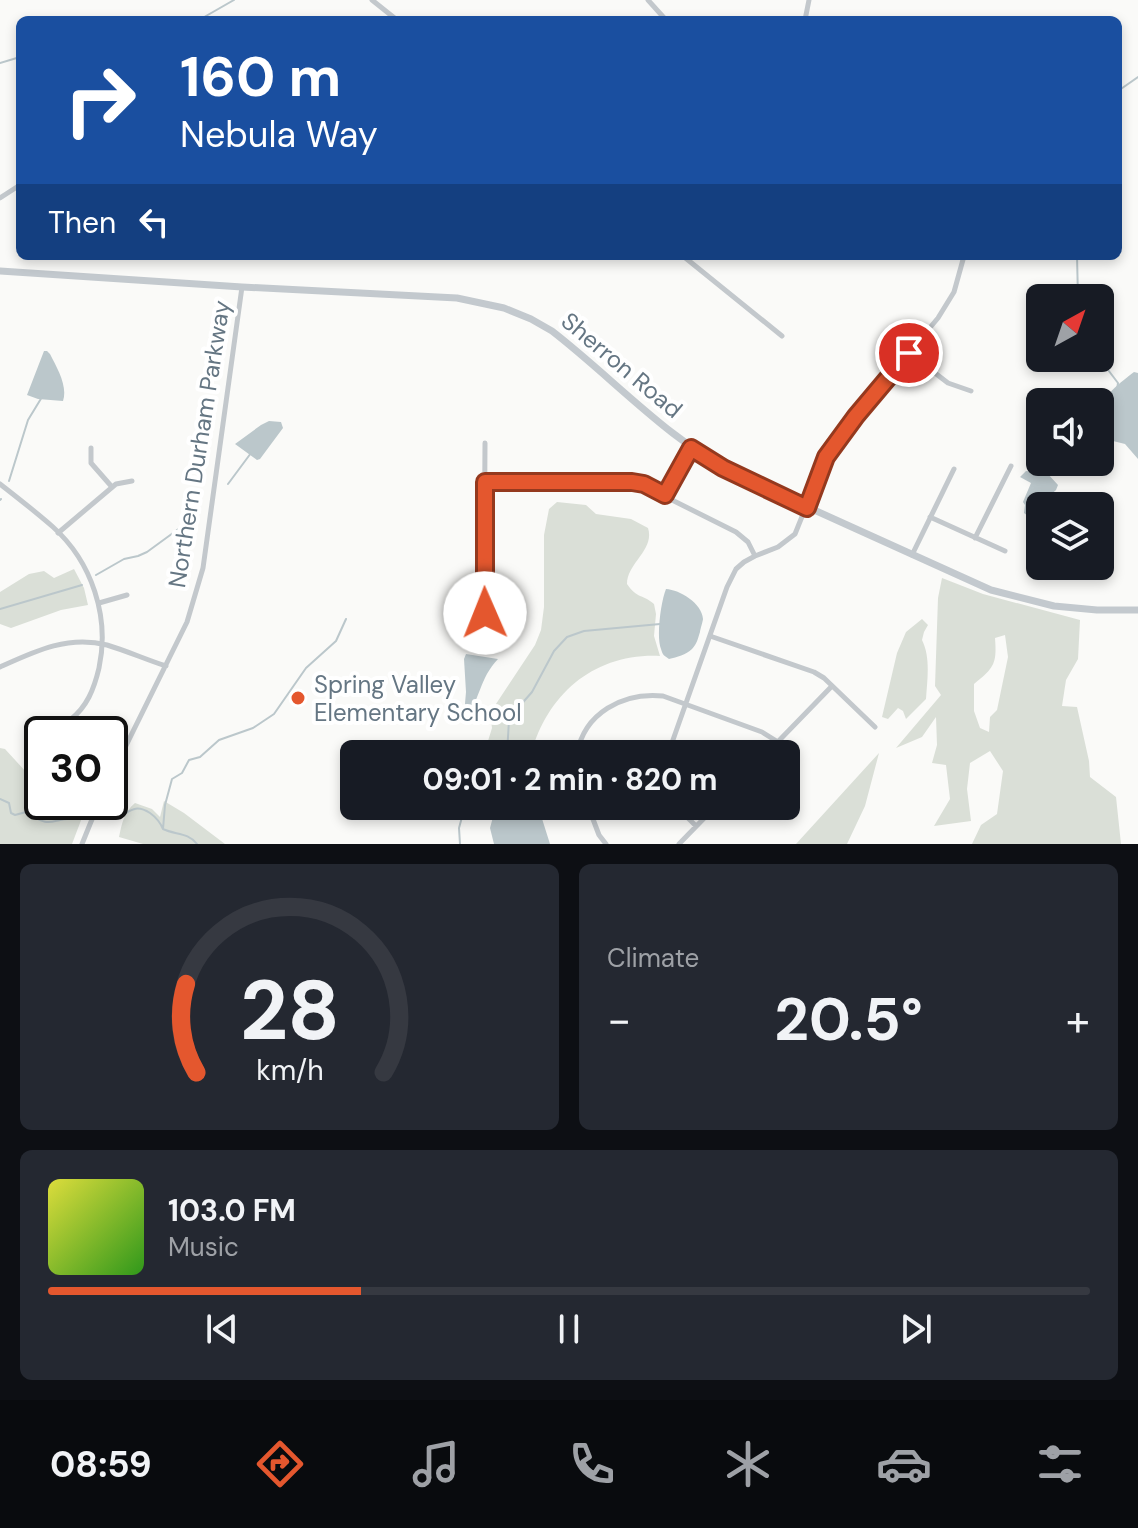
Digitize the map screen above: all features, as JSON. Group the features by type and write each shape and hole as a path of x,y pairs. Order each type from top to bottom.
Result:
{"main road":[{"name":"Sherron Road","path":"0,271 457,298 492,305 541,324 691,448 731,472 807,508 974,584 1054,606 1138,610"}],"street":[{"path":"372,0 392,16"},
{"path":"648,0 662,16"},
{"path":"688,260 782,336"},
{"path":"673,740 736,569 790,539 807,508 826,457 938,318 950,300 963,260"},
{"name":"Northern Durham Parkway","path":"128,742 187,622 203,568 242,287"},
{"path":"909,353 948,383 971,391"},
{"path":"485,443 484,608 490,622"},
{"path":"91,448 91,463 112,487"},
{"path":"665,495 691,448"},
{"path":"975,538 1011,466"},
{"path":"911,556 954,469"},
{"path":"58,533 116,484 132,481"},
{"path":"485,482 644,484 736,532 748,542 755,556"},
{"path":"0,484 69,544 85,568 99,603 103,644 98,675 87,702 75,716"},
{"path":"930,517 1005,551"},
{"path":"99,603 127,595"},
{"path":"710,636 814,672 875,727"},
{"path":"0,667 51,646 76,642 103,644 166,666"},
{"path":"780,740 832,686"},
{"path":"580,740 589,722 610,707 635,696 648,695 663,696 686,704 762,732 775,740"},
{"path":"82,844 92,820"},
{"path":"593,820 606,844"},
{"path":"690,820 696,826"},
{"path":"679,844 702,820"}],"shaded area":[{"path":"44,351 50,354 61,377 63,401 27,395"},
{"path":"1134,372 1138,373 1138,459 1125,444 1114,441 1116,386"},
{"path":"269,421 281,422 283,428 260,459 257,460 235,444 261,425"},
{"path":"1026,471 1026,476 1050,476 1058,485 1054,492 1027,492 1031,483 1020,477"},
{"path":"557,502 586,505 596,514 631,519 648,528 648,543 631,569 627,584 654,604 654,636 660,656 615,661 578,681 562,695 549,713 536,740 488,740 492,728 490,713 535,645 541,630 544,535 549,509"},
{"path":"74,569 84,588 88,605 61,610 11,628 0,624 0,592 29,574 44,571 54,578"},
{"path":"942,578 983,594 1080,620 1078,659 1066,680 1062,706 1077,707 1090,777 1116,797 1121,844 972,844 981,825 997,814 1003,771 990,751 970,763 967,789 971,821 934,826 950,799 946,765 932,763 937,745 936,717 922,737 896,748 941,695 935,686 938,598","holes":["1005,635 1008,657 997,710 990,717 989,732 980,728 974,711 974,684 993,665 995,638"]},
{"path":"666,589 689,598 699,608 703,619 694,647 669,659 662,653 659,636"},
{"path":"922,619 928,625 922,640 927,662 926,699 906,719 898,708 888,719 882,717 897,653 906,632"},
{"path":"466,654 498,659 466,717 464,659"},
{"path":"0,748 5,749 24,770 24,820 81,820 72,844 0,844"},
{"path":"879,753 865,806 847,844 796,844"},
{"path":"164,801 225,844 143,844 119,837 122,822 128,820 128,811 135,803 152,809 160,817"},
{"path":"492,820 542,820 550,844 494,844 490,828"}],"waterway":[{"path":"206,16 234,0"},
{"path":"0,63 16,58"},
{"path":"1122,88 1138,77"},
{"path":"1077,260 1078,284"},
{"path":"1110,372 1118,383 1117,390"},
{"path":"9,481 28,420 42,397"},
{"path":"228,484 251,453"},
{"path":"96,575 124,559 147,552 199,514"},
{"path":"0,609 82,585"},
{"path":"163,829 172,779 182,773 189,760 200,757 219,740 253,728 274,714 306,668 336,641 346,619"},
{"path":"508,740 509,720 532,692 554,651 567,637 584,631 660,624"},
{"path":"0,799 9,803 11,813 24,813"},
{"path":"128,812 144,810 156,818 163,829 185,836 197,844"},
{"path":"40,820 60,820"},
{"path":"460,844 461,820"}],"place":[{"name":"Spring Valley Elementary School","path":"298,698"}],"route":[{"path":"485,613 485,482 632,482 644,484 665,495 691,448 723,468 807,508 826,457 909,353"}]}
